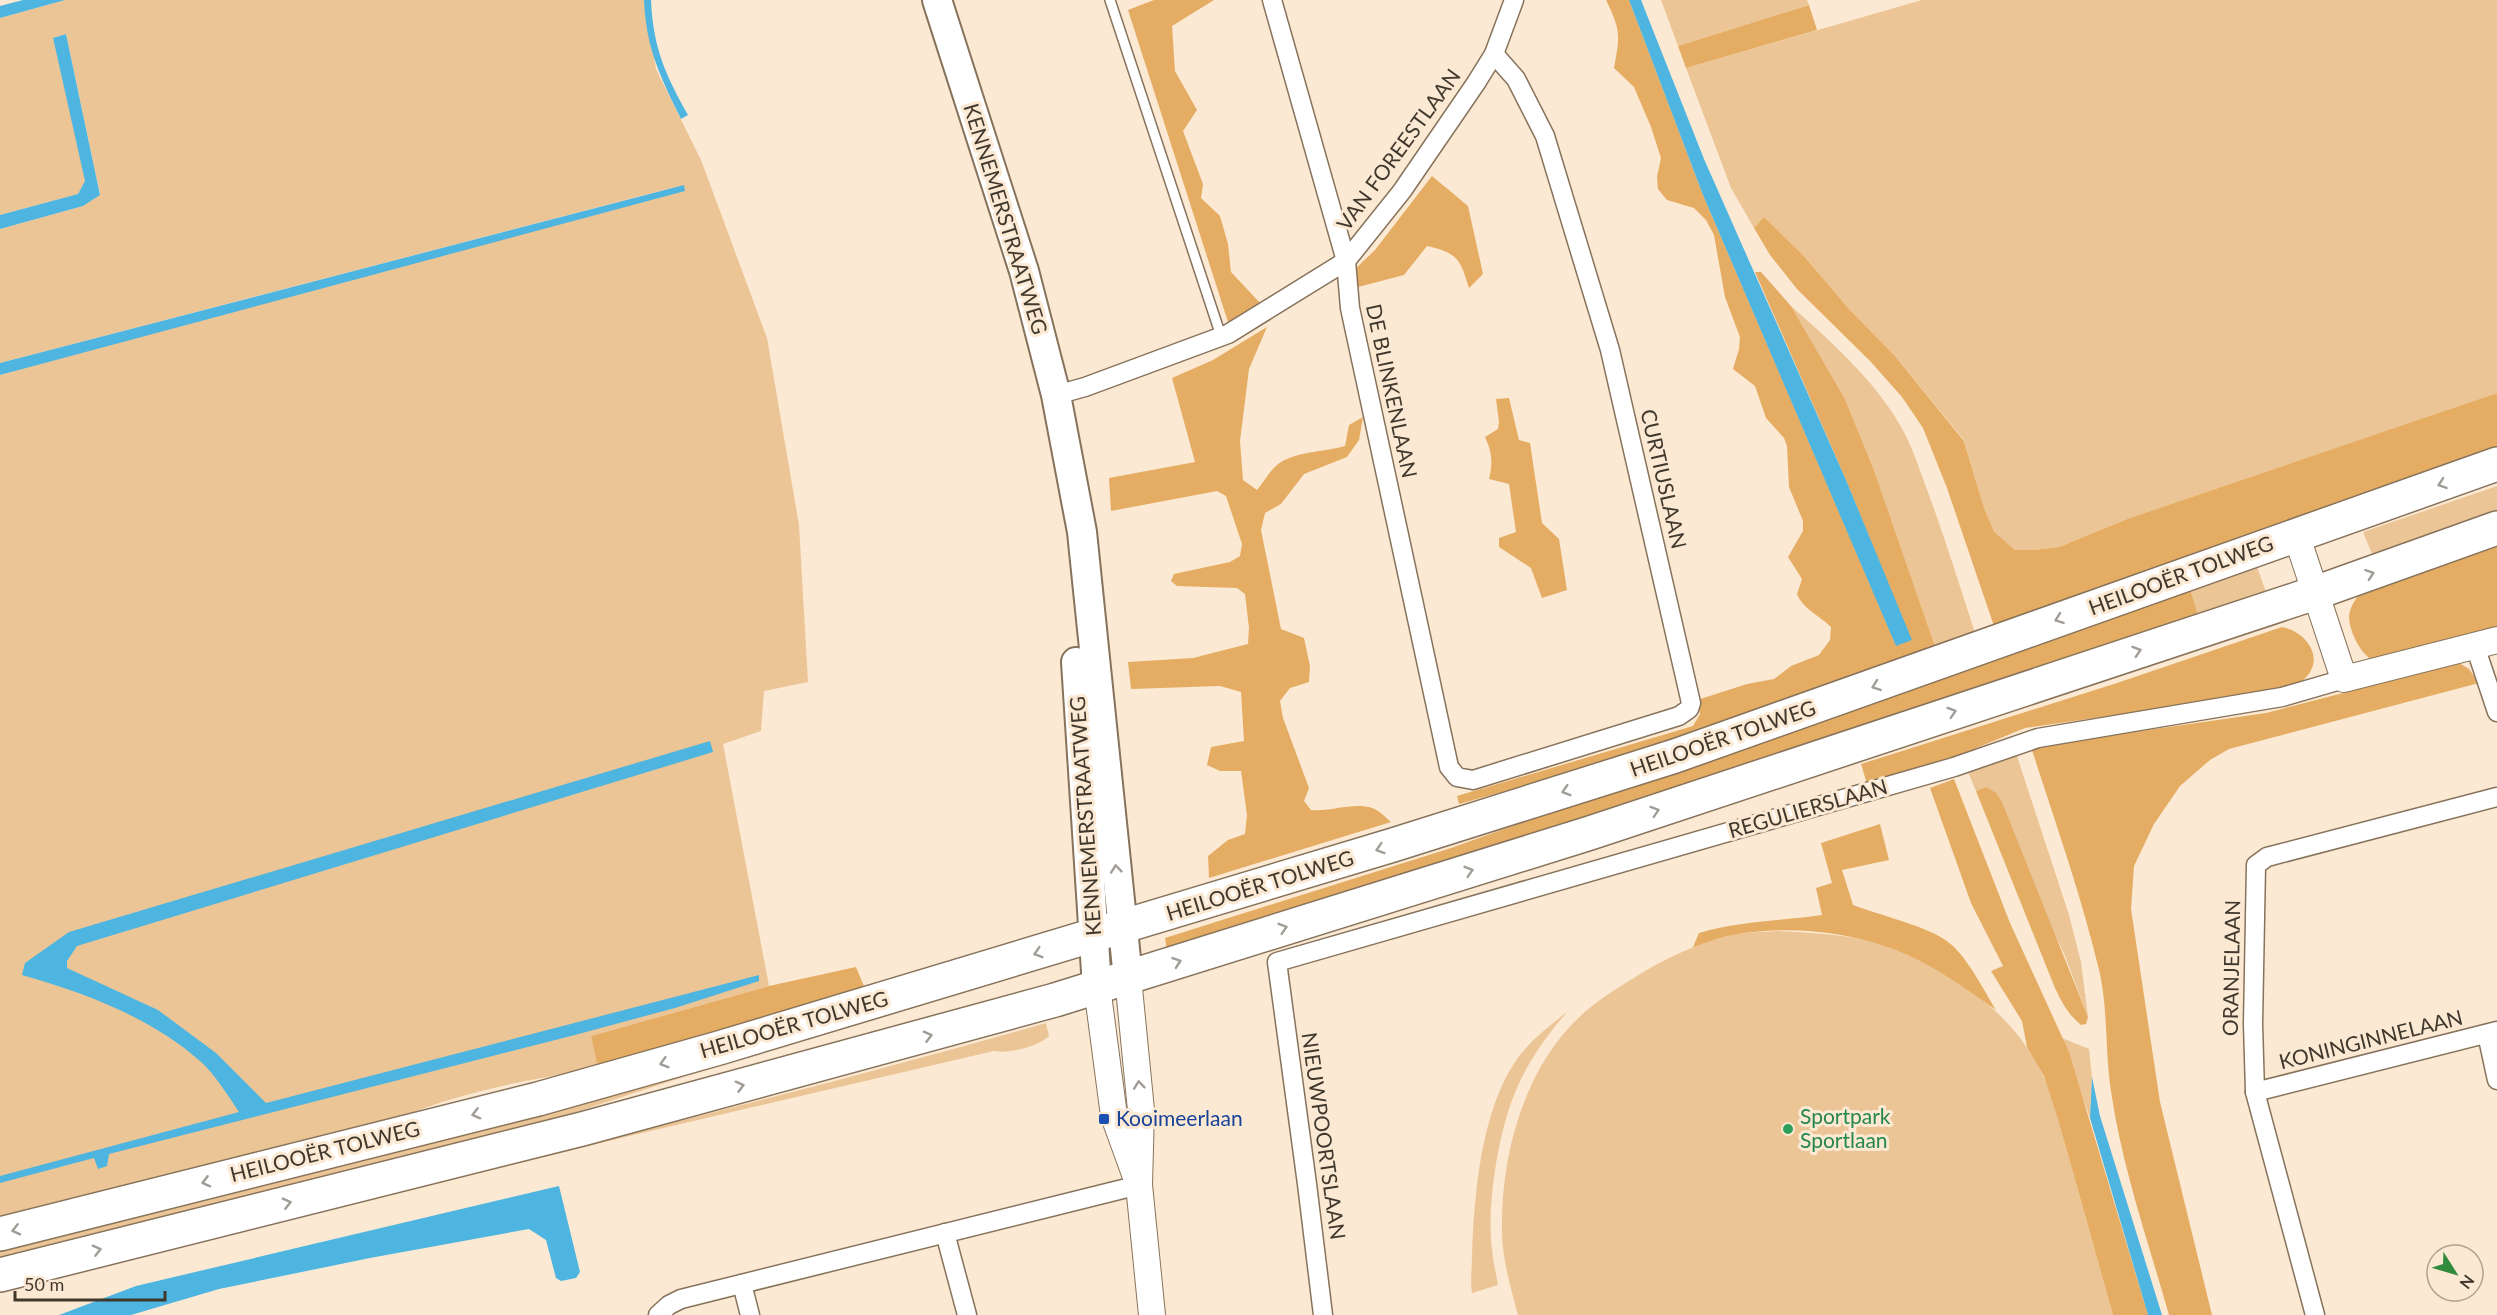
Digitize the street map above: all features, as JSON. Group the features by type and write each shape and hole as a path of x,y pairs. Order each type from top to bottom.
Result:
{"highway":[{"name":"HEILOOËR TOLWEG","path":"0,1234 538,1099 1108,932 1675,756 2497,464"},
{"name":"HEILOOËR TOLWEG","path":"0,1275 594,1126 1008,1014 1568,840 2315,593 2497,528"}],"main road":[{"name":"KENNEMERSTRAATWEG","path":"937,0 1024,271 1056,395 1083,542 1112,982 1101,1032 1114,1116 1139,1185 1152,1315"},
{"path":"2296,534 2344,679"},
{"name":"REGULIERSLAAN","path":"2344,679 2486,643"}],"street":[{"name":"DE BLINKENLAAN","path":"1272,0 1346,261 1350,309 1449,767 1457,777 1473,780"},
{"name":"VAN FOREESTLAAN","path":"1056,395 1085,387 1221,336 1346,261 1402,191 1494,54 1514,0"},
{"name":"CURTIUSLAAN","path":"1473,780 1679,716 1689,709 1691,703 1610,350 1545,136 1516,79 1494,54"},
{"path":"2486,643 2497,712"},
{"name":"REGULIERSLAAN","path":"1276,962 1942,770 2038,738 2283,697 2344,679"},
{"name":"ORANJELAAN","path":"2315,1315 2255,1092 2253,1024 2256,866 2267,857 2497,797"},
{"name":"NIEUWPOORTSLAAN","path":"1276,962 1308,1184 1323,1315"},
{"path":"2492,1033 2497,1080"},
{"name":"KONINGINNELAAN","path":"2255,1092 2492,1033"},
{"path":"658,1315 669,1305 681,1299 1139,1185"},
{"path":"945,1233 967,1315"},
{"path":"742,1284 750,1315"}],"lane":[{"path":"1110,0 1221,336"}],"shaded area":[{"path":"65,0 644,0 656,69 701,160 767,338 799,525 808,682 764,691 761,731 723,744 769,986 591,1036 598,1069 514,1083 457,1097 403,1116 378,1128 0,1221 0,375 683,185 0,363 0,229 83,206 100,194 66,34 53,38 86,180 78,194 0,215 0,18"},
{"path":"1154,0 1214,0 1172,26 1175,71 1197,110 1183,131 1203,184 1201,198 1220,216 1228,244 1231,272 1261,304 1228,322 1128,10"},
{"path":"1606,0 1629,0 1703,195 1896,645 1911,640 1846,480 1755,272 1761,272 1791,306 1845,399 1874,470 1937,652 1631,756 1459,804 1457,796 1693,726 1700,714 1697,700 1747,684 1774,679 1791,666 1819,655 1830,640 1831,627 1807,608 1797,594 1802,579 1788,557 1803,531 1803,521 1789,487 1787,446 1784,438 1766,418 1755,386 1733,369 1740,337 1725,297 1714,235 1706,220 1694,208 1667,200 1658,189 1657,177 1661,158 1634,87 1614,68 1618,33"},
{"path":"1661,0 1807,0 1809,5 1678,46"},
{"path":"1922,0 2497,0 2497,393 2127,519 2059,547 2015,550 1994,533 1984,508 1964,440 1894,355 1849,309 1803,255 1764,217 1754,228 1731,188 1686,68"},
{"path":"1809,5 1817,30 1686,68 1678,46"},
{"path":"1432,176 1468,206 1483,274 1469,288 1456,258 1445,251 1427,246 1404,275 1358,287 1354,270 1375,250"},
{"path":"1764,217 1803,255 1849,309 1894,355 1964,441 1984,508 1994,532 2015,550 2059,547 2127,519 2497,393 2497,447 1995,629 1947,488 1923,428 1902,397 1871,362 1797,289 1770,255 1754,228"},
{"path":"1791,306 1870,382 1906,436 1937,518 1976,636 1937,652 1874,470 1845,399"},
{"path":"1267,327 1249,369 1240,441 1243,480 1257,490 1271,471 1288,458 1345,446 1349,425 1363,417 1359,440 1347,457 1304,474 1281,504 1265,513 1261,530 1281,629 1304,638 1310,666 1309,682 1290,688 1280,701 1283,718 1309,788 1304,801 1311,810 1365,806 1377,810 1391,822 1209,878 1208,856 1228,840 1245,834 1247,815 1241,771 1220,771 1207,765 1211,747 1244,741 1241,692 1220,686 1131,689 1128,662 1193,658 1248,644 1249,628 1245,594 1237,588 1177,586 1171,581 1174,574 1230,562 1240,556 1242,544 1226,496 1217,491 1111,511 1109,478 1195,462 1172,378 1213,360"},
{"path":"1509,398 1519,440 1530,443 1542,523 1559,539 1567,590 1542,598 1531,568 1499,547 1499,538 1516,532 1509,484 1489,479 1491,458 1485,437 1498,429 1496,399"},
{"path":"2497,486 2497,515 2374,559 2363,532"},
{"path":"2497,540 2497,634 2374,661 2365,654 2354,637 2349,618 2351,607 2361,592"},
{"path":"2255,561 2267,595 2199,617 2189,586"},
{"path":"2189,586 2199,617 1832,739 1167,952 1165,938 1451,848"},
{"path":"2282,627 2300,635 2311,648 2314,656 2309,673 2299,683 2289,688 2276,692 2025,728 1940,763 1867,784 1861,764 2117,683"},
{"path":"2459,663 2469,669 2479,683 2229,749 2210,760 2180,786 2154,824 2134,866 2131,909 2160,1102 2212,1315 2169,1315 2136,1204 2116,1119 2109,1076 2104,1003 2093,945 2031,747 2266,713"},
{"path":"2016,753 2069,915 2081,962 2088,1017 2065,956 1986,787 1976,791 1968,772"},
{"path":"1954,779 2010,923 2069,1052 2148,1315 2113,1315 2044,1076 2027,1047 2022,1021 1991,971 2003,966 1971,903 1930,788"},
{"path":"1986,787 1996,793 2002,802 2088,1017 2086,1024 2081,1025 2072,1017 2055,988 1976,791"},
{"path":"1880,824 1889,860 1842,870 1853,905 1940,936 1955,948 1968,964 1996,1010 1956,982 1914,958 1884,946 1848,936 1790,930 1751,932 1728,936 1693,947 1699,933 1714,929 1822,915 1816,888 1832,883 1821,843"},
{"name":"Sportpark Sportlaan","path":"1778,931 1859,939 1909,956 1956,980 1997,1013 2015,1032 2030,1052 2052,1096 2113,1315 1518,1315 1508,1275 1502,1235 1506,1172 1521,1110 1549,1053 1569,1028 1592,1006 1659,963 1695,946 1720,938 1744,933"},
{"path":"856,967 866,991 598,1069 591,1036 769,986"},
{"path":"1567,1012 1533,1057 1511,1104 1500,1145 1491,1212 1492,1249 1498,1285 1472,1293 1473,1232 1478,1180 1487,1128 1495,1103 1505,1080 1522,1052"},
{"path":"1046,1023 1049,1036 1023,1048 994,1051 625,1137 0,1292 0,1286 655,1127"},
{"path":"2062,1038 2089,1049 2092,1077 2090,1118"},
{"path":"763,1051 530,1127 0,1262 0,1243"}],"water":[{"path":"23,0 65,0 0,18 0,6"},
{"path":"644,0 651,0 654,32 662,60 688,115 681,119 655,61 645,17"},
{"path":"1629,0 1641,0 1704,159 1846,480 1912,640 1896,646 1703,195"},
{"path":"66,34 100,195 83,206 0,229 0,215 78,194 85,181 53,38"},
{"path":"684,185 685,191 0,375 0,363"},
{"path":"710,741 713,752 77,946 67,961 67,968 158,1010 216,1053 266,1103 759,975 759,981 675,1008 571,1036 109,1154 107,1166 98,1169 94,1158 0,1183 0,1176 239,1112 206,1066 181,1045 116,1008 22,975 25,963 69,932"},
{"path":"2092,1077 2100,1116 2162,1315 2148,1315 2090,1118"},
{"path":"559,1186 580,1272 576,1278 561,1281 556,1278 546,1240 529,1229 219,1289 131,1315 59,1315 136,1286"}],"place":[{"name":"Kooimeerlaan","path":"1104,1119"},
{"name":"Sportpark Sportlaan","path":"1788,1129"}]}
